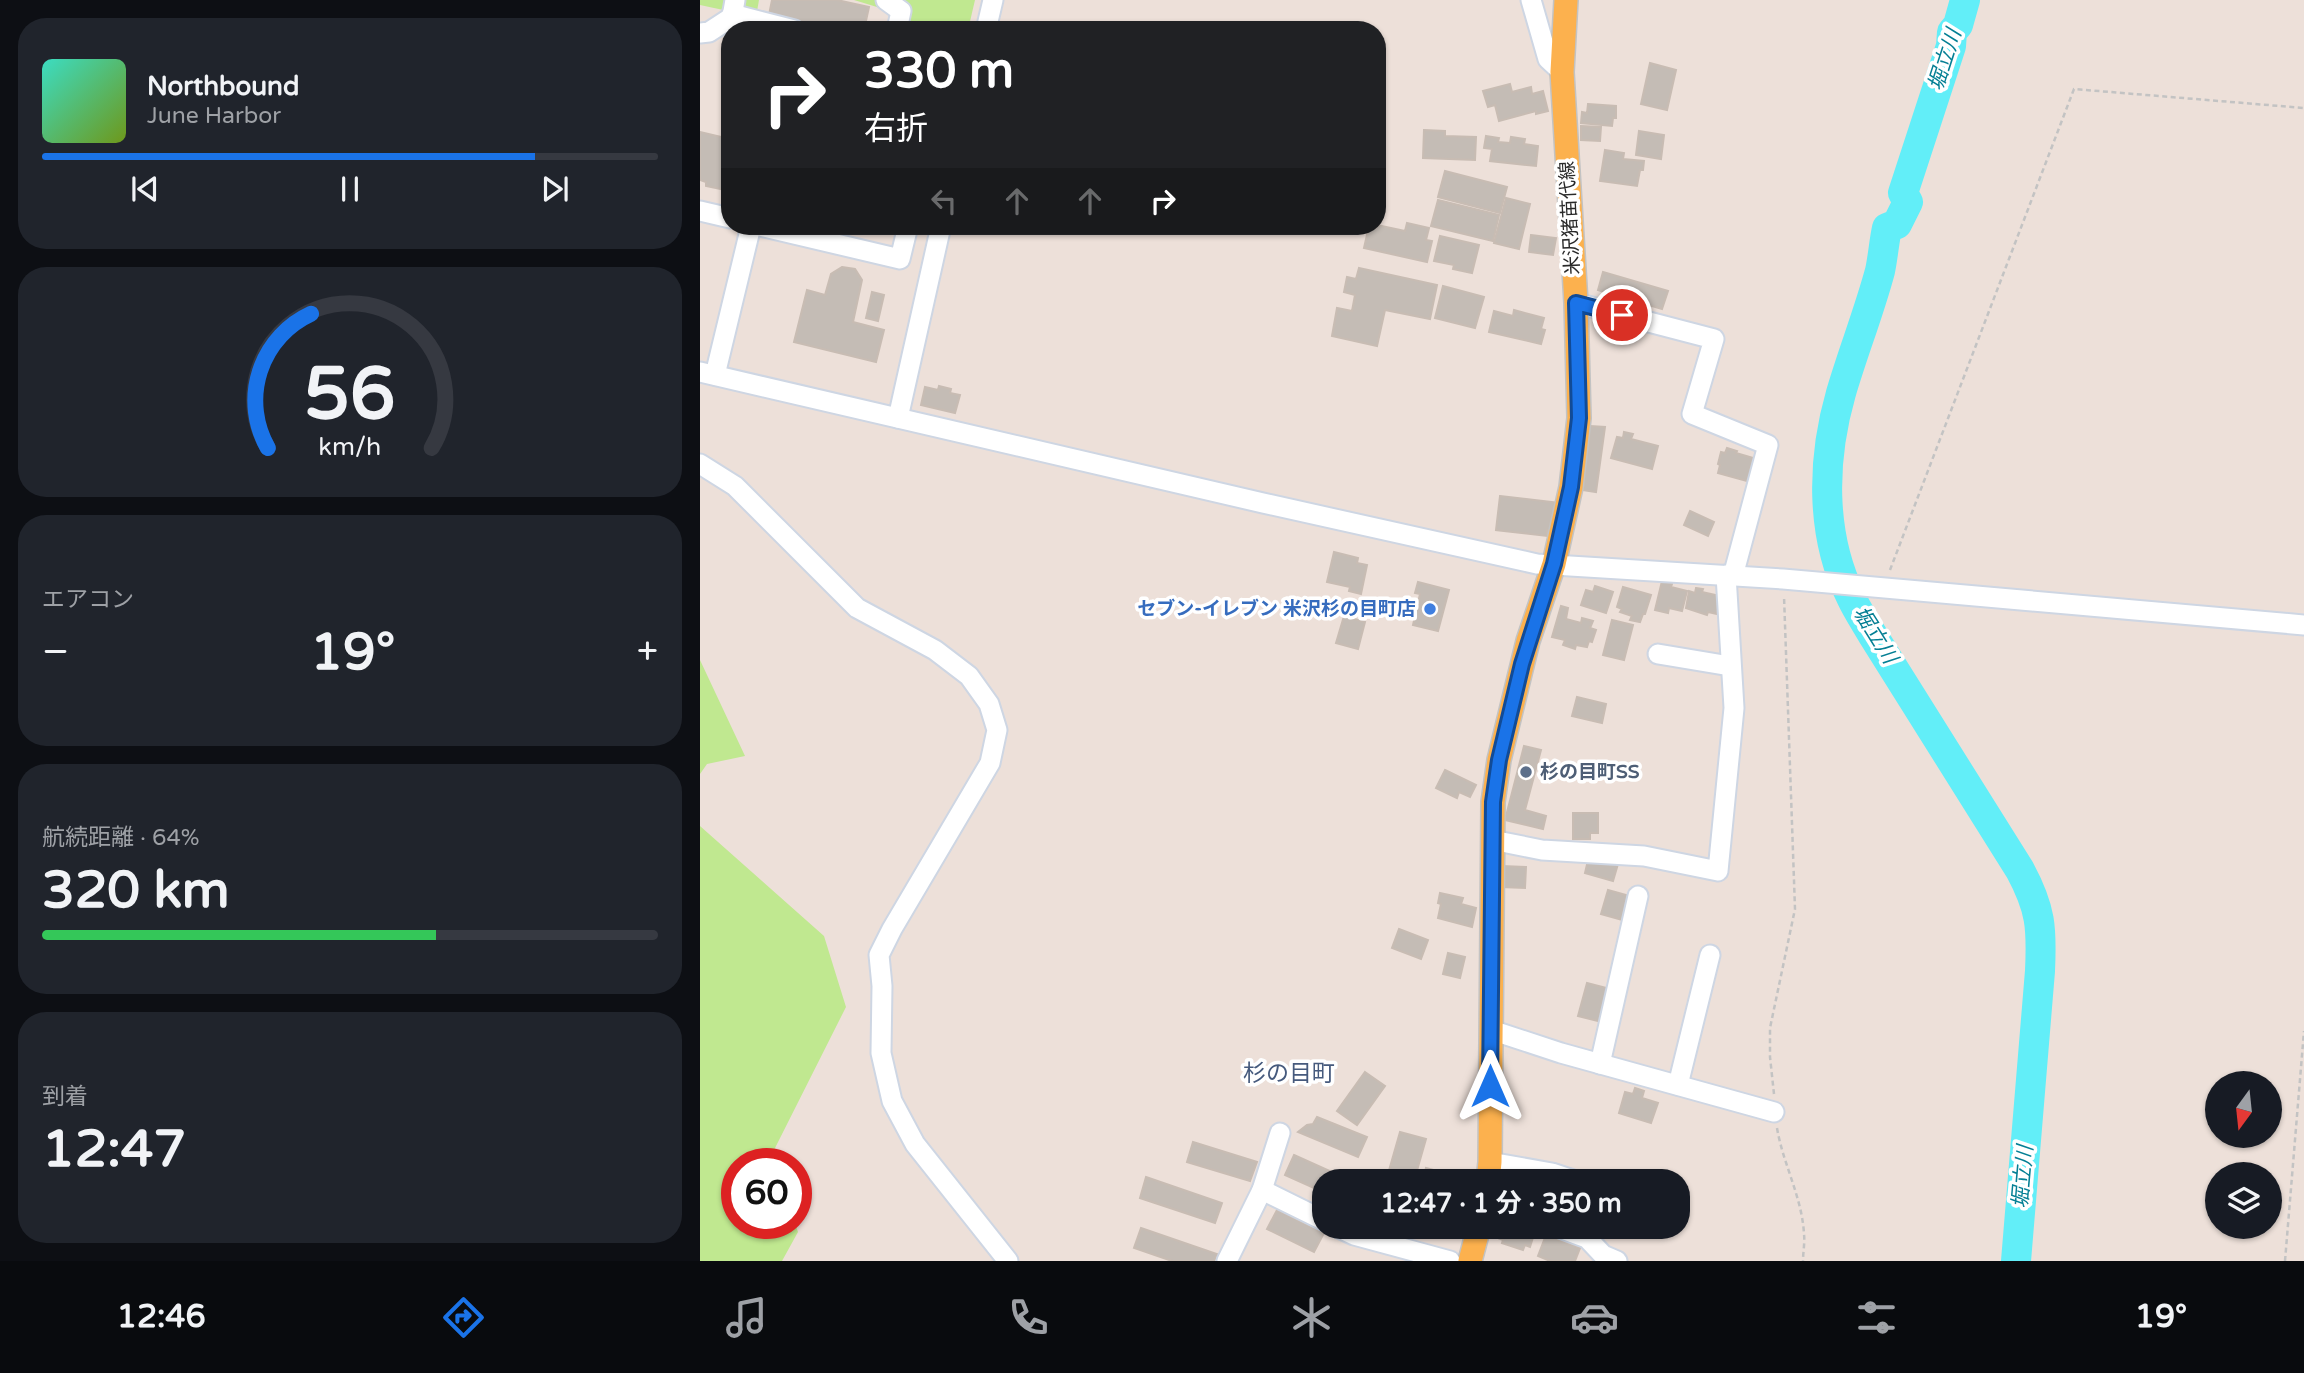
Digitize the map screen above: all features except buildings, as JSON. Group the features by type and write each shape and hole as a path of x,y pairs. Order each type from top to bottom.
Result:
{"main road":[{"name":"米沢猪苗代線","path":"1489,1169 1493,802 1499,760 1528,641 1554,564 1571,487 1579,418 1576,303 1562,72 1566,0"},
{"path":"1470,1261 1476,1239"}],"street":[{"path":"886,0 901,11 899,21"},
{"path":"988,21 993,0"},
{"path":"1531,0 1548,59 1562,72"},
{"path":"726,21 732,17 734,7 771,21"},
{"path":"700,33 709,32 721,24"},
{"path":"700,211 721,217"},
{"path":"748,235 708,373 1537,564 1783,579 2304,625"},
{"path":"798,235 900,259 906,235"},
{"path":"898,418 940,235"},
{"path":"1492,839 1542,850 1644,856 1718,871 1734,708 1730,666 1729,575 1768,445 1692,414 1714,340 1576,303"},
{"path":"700,464 735,485 857,608 935,650 969,676 989,704 997,730 990,763 879,955 882,985 881,1053 892,1101 915,1144 1008,1261"},
{"path":"1658,654 1730,666"},
{"path":"1600,1064 1638,896"},
{"path":"1678,1086 1710,956"},
{"path":"1490,1030 1600,1064 1774,1112"},
{"path":"1227,1261 1262,1190 1280,1133"},
{"path":"1262,1190 1312,1215"},
{"path":"1369,1239 1450,1261"},
{"path":"1588,1239 1603,1255 1617,1261"}],"path":[{"path":"1875,587 2074,89 2304,108"},
{"path":"1783,579 1795,909 1770,1028 1770,1057 1780,1150 1798,1200 1804,1233 1802,1261"},
{"path":"2285,1261 2304,1031"}],"green space":[{"path":"700,0 759,0 756,17 700,5"},
{"path":"854,0 975,0 970,21 894,21 890,11"},
{"path":"700,660 745,756 707,764 700,774"},
{"path":"700,826 824,936 846,1007 775,1148 721,1148 721,1239 794,1239 782,1261 700,1261"}],"waterway":[{"name":"堀立川","path":"1965,0 1958,25 1952,32 1951,46 1903,193 1908,202 1897,224 1887,228 1880,271 1841,393 1830,444 1827,496 1834,548 1853,602 2020,870 2039,919 2040,971 2016,1261"}],"place":[{"name":"セブン-イレブン 米沢杉の目町店","path":"1430,609"},
{"name":"杉の目町SS","path":"1526,772"}],"district":[{"name":"杉の目町","path":"1289,1074"}],"route":[{"path":"1490,1086 1493,802 1499,760 1522,664 1554,564 1571,487 1579,418 1576,303 1622,315"}]}
